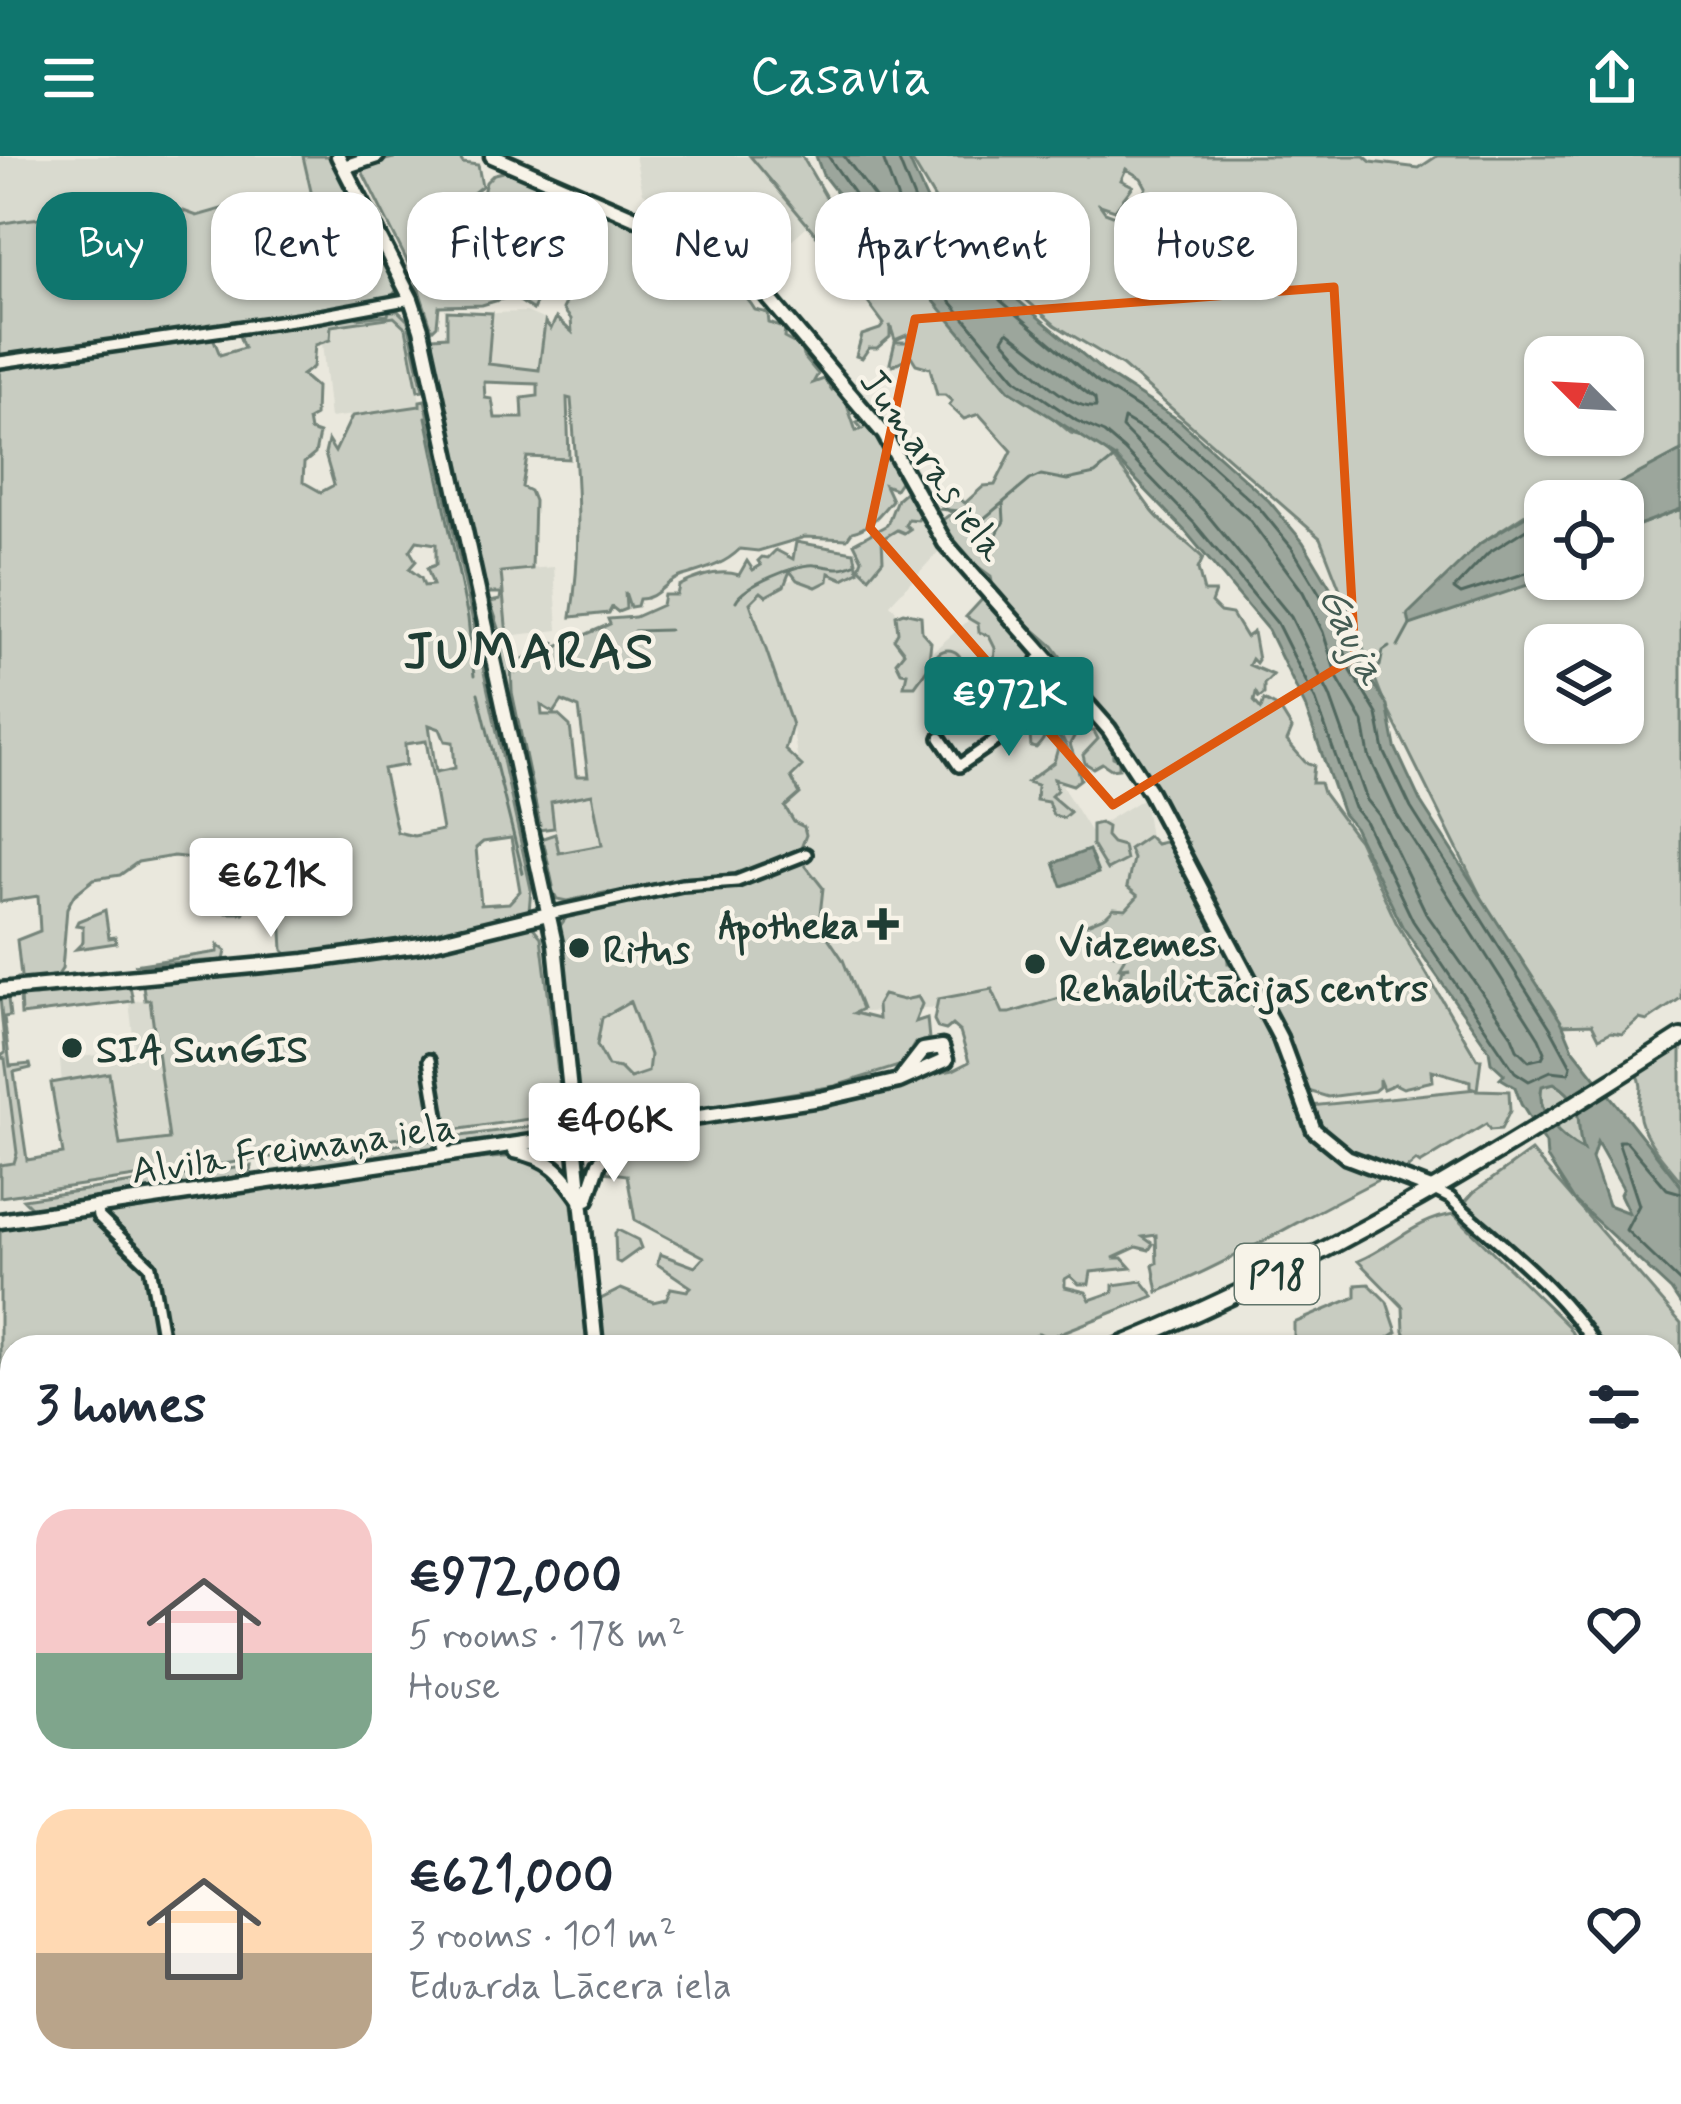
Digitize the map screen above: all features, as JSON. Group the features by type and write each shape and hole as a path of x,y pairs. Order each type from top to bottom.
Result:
{"main road":[{"name":"P18","path":"1142,1335 1288,1269 1434,1190 1681,1037"}],"street":[{"path":"377,156 341,162 407,291"},
{"name":"Jumaras iela","path":"491,156 513,160 721,255 756,283 884,434 945,544 1046,654 1118,742 1172,832 1280,1038 1314,1130 1347,1157 1434,1190"},
{"path":"0,362 407,300"},
{"path":"411,300 422,329 548,914 595,1335"},
{"path":"940,738 959,766 1007,733 1038,675 1038,660"},
{"path":"0,990 421,945 682,885 736,881 806,854"},
{"path":"429,1060 445,1156"},
{"name":"Alvila Freimaņa iela","path":"0,1221 820,1099 899,1081 946,1060"},
{"path":"585,1232 592,1177 609,1149 634,1129"},
{"path":"502,1148 545,1159 563,1172 583,1203"},
{"path":"1434,1190 1450,1198 1529,1271 1587,1335"},
{"path":"96,1205 98,1216 150,1266 162,1335"}],"highlighted area":[{"path":"1334,287 1355,657 1113,805 870,528 915,319"}],"shaded area":[{"path":"0,156 321,156 341,192 211,192 211,300 231,300 0,329"},
{"path":"303,156 332,156 350,192 311,192"},
{"path":"402,156 458,156 463,163 478,165 482,186 474,192 407,192 407,261 383,213 383,192 372,192 364,165"},
{"path":"635,156 762,156 785,192 643,192"},
{"path":"750,156 802,156 823,192 815,192 815,233 791,205 791,192 780,192"},
{"path":"909,156 1364,156 1371,162 1419,168 1437,156 1681,156 1681,451 1626,480 1524,480 1524,515 1481,543 1409,614 1524,585 1524,600 1644,600 1644,523 1681,509 1681,998 1647,1021 1639,1019 1622,1034 1611,1032 1599,1038 1592,1024 1559,1025 1482,899 1384,702 1320,538 1123,366 1055,325 1026,300 1090,300 1090,192 931,192"},
{"path":"494,174 526,174 547,192 483,192"},
{"path":"791,201 807,226 791,240"},
{"path":"187,212 197,216 211,212 211,300 383,300 383,256 399,287 390,299 0,359 0,224 36,219 36,300 187,300"},
{"path":"608,214 623,223 623,216 632,220 632,300 748,300 755,310 768,313 769,323 785,329 784,338 801,347 818,374 813,383 824,379 835,388 846,402 856,431 862,429 857,423 867,418 890,452 886,458 895,463 901,480 895,489 885,485 892,500 847,539 805,537 758,551 740,549 639,599 637,606 630,607 625,592 626,609 618,612 612,607 609,613 571,617 578,508 571,399 567,398 569,459 527,457 522,487 534,501 532,569 501,572 516,672 525,661 610,624 608,619 635,617 662,605 664,595 677,595 679,586 693,580 716,573 739,575 747,561 753,570 761,565 762,557 776,550 793,559 796,542 854,552 858,571 843,579 829,573 828,581 816,587 797,580 790,571 784,586 766,596 761,592 750,603 792,725 785,750 802,766 791,777 800,794 785,807 794,822 804,827 798,856 823,888 819,924 843,960 862,1009 854,1013 878,1019 877,1005 883,995 903,1000 918,997 922,1004 915,1022 927,1018 929,1039 924,1046 915,1043 902,1065 835,1086 665,1114 665,1118 595,1129 583,1121 579,1111 604,1113 653,1105 604,1110 579,1106 559,927 569,914 611,903 608,892 557,899 540,839 555,834 559,853 602,845 592,794 551,802 554,828 538,830 489,610 490,602 500,600 501,593 486,593 430,344 433,337 447,336 447,311 492,313 488,364 539,370 545,322 551,329 556,318 572,332 571,319 563,309 567,300 608,300","holes":["484,382 538,384 538,396 522,398 523,418 495,418 492,399 485,398","562,701 579,708 588,776 576,776 570,726 558,715 542,715 541,705 554,713","630,1002 650,1055 648,1072 630,1078 620,1068 608,1066 597,1045 602,1018"]},
{"path":"422,300 499,300 439,306 432,330"},
{"path":"518,300 537,300 533,310"},
{"path":"866,300 934,300 987,362 1071,433 1108,454 1159,518 1203,558 1198,569 1204,592 1215,592 1211,603 1220,612 1232,614 1246,637 1253,632 1258,660 1252,659 1249,665 1273,675 1264,684 1264,694 1259,698 1256,693 1254,701 1261,709 1264,700 1279,708 1292,729 1287,741 1305,762 1314,765 1312,783 1320,783 1358,840 1396,922 1481,1059 1477,1090 1509,1091 1510,1111 1501,1129 1490,1130 1486,1124 1402,1173 1334,1143 1315,1121 1310,1106 1476,1089 1470,1081 1432,1070 1433,1081 1403,1088 1395,1084 1383,1089 1379,1079 1374,1091 1328,1097 1305,1090 1289,1040 1183,848 1187,843 1182,844 1129,752 1129,741 1111,735 1119,768 1102,763 1093,768 1083,755 1098,739 1094,731 1077,731 1070,744 1081,779 1073,785 1054,779 1057,790 1051,796 1070,812 1063,818 1053,815 1048,802 1036,800 1037,785 1027,782 1054,762 1060,741 1066,745 1055,737 1064,724 1053,723 1036,748 1031,747 1030,735 1006,725 1004,716 1011,708 1026,705 1031,710 1038,705 1051,709 1068,684 1079,682 1053,646 994,595 991,576 970,561 941,521 952,513 940,504 941,497 951,492 965,503 984,486 995,485 1012,451 979,414 964,419 949,405 952,401 937,395 930,368 916,364 911,356 890,363 895,342 908,342 907,335 895,340 890,325 890,337 877,348 869,348 862,358 856,356 862,335 884,324"},
{"path":"398,311 408,321 423,390 418,391 406,328 394,317 331,326 330,340 315,345 313,367 302,375 316,387 315,416 308,420 310,431 319,434 315,454 304,463 303,482 321,492 334,485 325,454 328,441 335,452 352,416 420,406 425,400 531,889 529,911 406,940 289,956 283,950 278,859 223,865 229,905 245,913 227,913 219,861 174,856 138,862 120,875 94,879 74,895 67,908 62,969 56,978 10,983 21,976 17,940 40,931 38,896 0,902 0,367 212,335 220,355 244,348 237,331 353,315","holes":["417,541 436,544 436,565 427,568 433,585 424,586 409,569 416,561 410,551","429,725 440,729 445,741 453,742 455,768 436,772","426,741 442,830 414,836 397,832 383,769 406,765 405,744","511,838 520,891 509,903 481,905 476,848 483,842"]},
{"path":"526,312 543,319 539,371 488,364 492,313"},
{"path":"394,317 406,328 421,406 330,418 322,343 330,340 331,326"},
{"path":"905,492 917,500 921,516 908,519 905,525 910,529 904,533 897,530 882,539 883,560 869,577 859,567 862,559 854,543 887,525 897,499"},
{"path":"921,516 940,550 890,604 931,653 986,605 1116,747 1062,786 1090,831 1144,798 1168,954 1119,980 1010,1013 987,1004 852,1013 795,822 785,806 799,767 792,725 747,597 812,572"},
{"path":"554,567 558,630 507,636 501,571"},
{"path":"987,594 1043,643 1066,669 1065,680 1044,683 1036,679 1027,686 1025,696 1008,691 1009,677 994,665 995,648 989,636 966,617"},
{"path":"896,615 921,616 922,632 931,642 928,668 915,686 904,686 907,673 896,662 904,652 894,639"},
{"path":"948,650 958,654 962,664 958,674 948,678 938,674 934,664 938,654"},
{"path":"619,788 615,842 558,853 551,802"},
{"path":"1092,825 1107,827 1106,836 1112,843 1123,846 1126,860 1107,870 1092,845"},
{"path":"1148,836 1156,844 1173,840 1210,908 1216,931 1227,943 1228,963 1237,963 1276,1028 1307,1124 1345,1160 1382,1178 1158,1292 1153,1265 1157,1263 1156,1235 1143,1237 1153,1244 1149,1250 1137,1247 1113,1258 1122,1258 1131,1268 1091,1272 1089,1284 1079,1284 1070,1276 1065,1287 1086,1292 1090,1300 1113,1292 1113,1285 1142,1281 1154,1296 1056,1335 600,1335 599,1300 621,1289 653,1302 666,1299 671,1288 687,1291 691,1287 657,1264 660,1254 695,1267 704,1257 635,1220 627,1175 603,1168 625,1139 953,1070 969,1062 960,1032 952,1025 946,1030 938,1028 934,1020 938,999 992,989 1003,1013 1010,1013 1119,980 1122,969 1130,966 1119,967 1128,952 1114,954 1101,944 1106,932 1080,941 1075,929 1114,908 1126,909 1138,896 1127,887 1133,859 1129,849"},
{"path":"105,910 109,938 115,937 116,943 76,949 83,942 83,926 76,925 78,921"},
{"path":"532,926 541,937 561,1097 549,1116 0,1197 0,1165 14,1163 17,1153 5,1059 0,1057 5,1053 0,997 8,999 10,1016 4,1017 10,1066 30,1064 31,1068 14,1072 27,1160 63,1154 51,1083 109,1073 120,1145 169,1139 150,1000 145,1000 146,980 341,962"},
{"path":"218,945 226,951 224,960 134,965 218,952"},
{"path":"129,981 133,1001 21,1015 20,994 124,986"},
{"path":"150,999 171,1147 68,1162 60,1059 135,1051 129,1002"},
{"path":"632,1001 675,1032 648,1081 611,1071 597,1045 603,1017"},
{"path":"1681,1042 1681,1181 1644,1131 1637,1073"},
{"path":"6,1055 22,1168 0,1172 0,1057"},
{"path":"1554,1083 1576,1106 1583,1150 1546,1116 1542,1086"},
{"path":"569,1112 560,1133 447,1146 446,1138 534,1126"},
{"path":"438,1139 434,1151 308,1168 299,1159"},
{"path":"1531,1151 1681,1323 1681,1335 1581,1335 1526,1273 1458,1210 1474,1192"},
{"path":"503,1157 544,1165 560,1178 571,1196 587,1335 0,1335 0,1227 409,1165"},
{"path":"251,1166 250,1175 242,1178 177,1186 170,1177"},
{"path":"161,1179 156,1189 32,1208 23,1199"},
{"path":"1454,1214 1573,1335 1406,1335 1403,1307 1358,1261"},
{"path":"618,1230 638,1240 641,1248 620,1263 616,1261"},
{"path":"1369,1284 1387,1302 1397,1332 1294,1335 1294,1323 1356,1297 1356,1285"}],"water":[{"path":"816,156 907,156 923,192 836,192"},
{"path":"933,300 1018,300 1105,373 1180,421 1269,501 1303,542 1344,610 1362,666 1387,705 1395,747 1421,803 1562,1023 1573,1049 1681,1186 1681,1305 1671,1290 1574,1200 1547,1158 1546,1144 1515,1087 1500,1078 1504,1074 1491,1062 1489,1050 1402,926 1354,827 1343,814 1305,706 1268,630 1185,531 1115,458 1009,390","holes":["1554,1083 1576,1106 1583,1150 1546,1116 1542,1086","1597,1142 1623,1188 1620,1194 1629,1213 1608,1205 1592,1158"]},
{"path":"1681,451 1681,509 1644,523 1644,480 1626,480"},
{"path":"1524,517 1524,586 1410,625 1408,614 1481,543"},
{"path":"1089,850 1098,873 1062,886 1054,863"}],"waterway":[{"path":"426,417 468,618 474,676"},
{"path":"951,520 981,521 1030,480 1041,475 1067,480 1095,474 1116,457"},
{"path":"986,541 992,543 1004,521 1003,503"},
{"path":"939,509 958,511 963,519"},
{"path":"736,601 760,582 796,568 854,564"},
{"path":"491,604 511,665 512,692 540,825"},
{"name":"Gauja","path":"1398,647 1410,625"},
{"path":"634,631 669,630"},
{"path":"513,664 555,643"},
{"name":"Gauja","path":"1367,671 1380,666 1383,651 1389,647"},
{"path":"478,693 523,873"},
{"path":"544,844 553,886"},
{"path":"0,1231 4,1229"}],"place":[{"name":"Apotheka","path":"883,924"},
{"name":"Ritus","path":"579,948"},
{"name":"Vidzemes Rehabilitācijas centrs","path":"1035,964"},
{"name":"SIA SunGIS","path":"72,1048"}],"district":[{"name":"JUMARAS","path":"530,650"}]}
